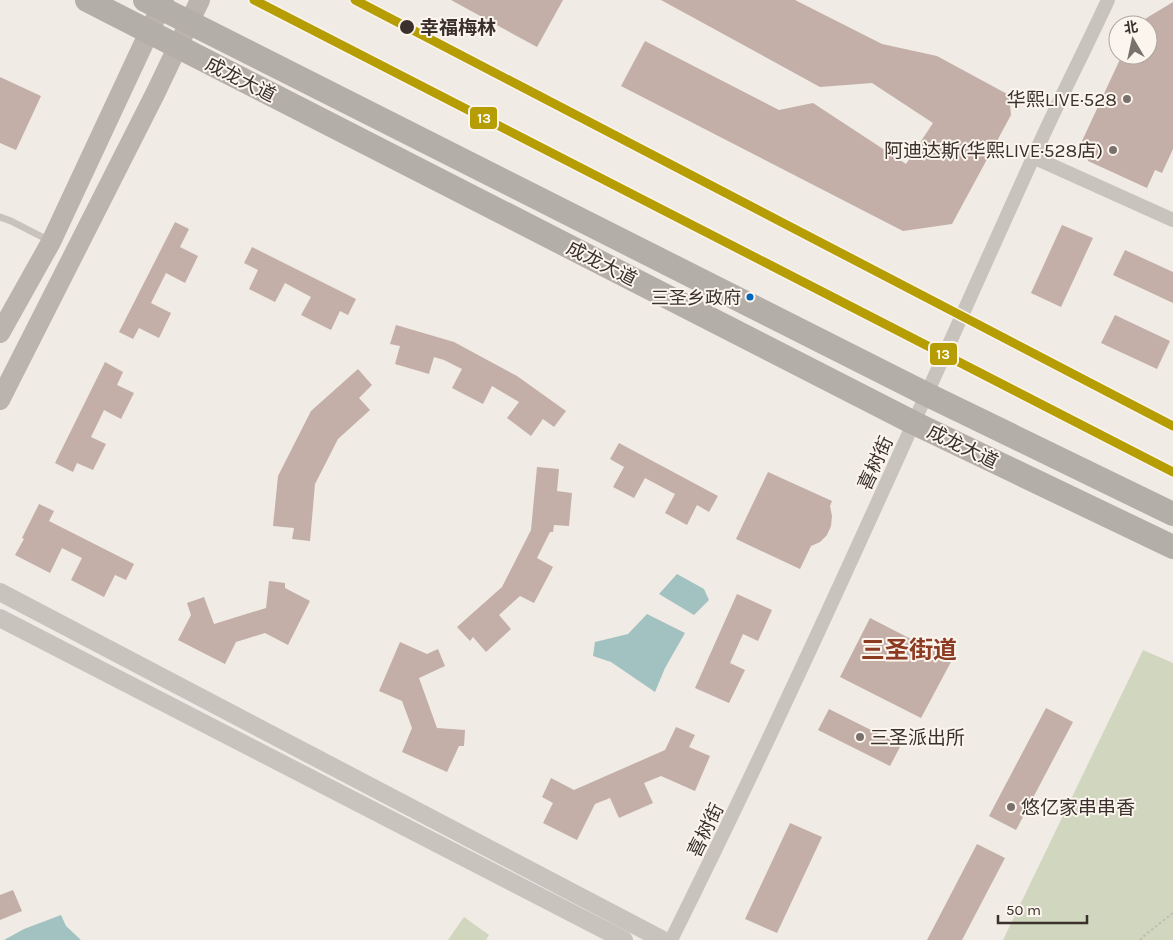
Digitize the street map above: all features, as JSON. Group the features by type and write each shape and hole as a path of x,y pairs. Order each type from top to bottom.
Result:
{"highway":[{"name":"成龙大道","path":"87,0 914,423 1173,547"},
{"name":"成龙大道","path":"157,3 189,22 928,395 1173,514"}],"main road":[{"path":"0,400 200,0"},
{"path":"0,333 51,242 130,75 149,32 157,3"}],"street":[{"name":"喜树街","path":"672,940 736,810 928,395 1033,157 1108,0"},
{"path":"1033,157 1173,220"},
{"path":"0,592 663,940"},
{"path":"0,618 624,940"}],"lane":[{"path":"0,217 51,242"}],"path":[{"path":"1140,940 1173,913"}],"green space":[{"path":"1143,650 1173,663 1173,940 1003,940"},
{"path":"464,917 489,935 486,940 448,940"}],"water":[{"path":"677,574 704,589 709,600 694,615 659,594"},
{"path":"647,614 685,633 665,668 655,692 611,662 593,656 595,642 628,634"},
{"path":"61,915 66,926 81,940 4,940 24,929"}],"building":[{"path":"451,0 563,0 537,47"},
{"path":"661,0 795,0 882,44 937,56 1009,95 1011,115 952,224 903,231 621,86 645,41 779,110 813,103 906,164 933,123 872,83 820,87"},
{"name":"华熙LIVE·528","path":"1173,2 1173,149 1162,173 1155,170 1147,188 1088,161 1082,141 1117,65 1158,65 1158,15 1152,15"},
{"path":"0,77 41,96 16,150 0,143"},
{"path":"175,222 189,229 180,247 198,256 185,283 166,273 151,303 171,313 159,338 139,328 133,339 119,332"},
{"path":"1062,225 1093,238 1061,307 1031,293"},
{"path":"252,247 356,299 348,315 340,311 331,330 301,315 311,297 285,283 275,302 249,289 258,270 244,263"},
{"path":"1125,250 1173,272 1173,303 1113,275"},
{"path":"1115,315 1170,341 1157,369 1101,343"},
{"path":"396,325 454,342 517,376 566,411 554,427 543,419 531,436 507,418 519,402 492,386 483,404 452,388 462,369 434,357 429,374 395,364 400,346 390,344"},
{"path":"105,362 123,372 117,385 134,393 121,419 104,410 91,437 106,444 93,470 77,463 73,472 55,463"},
{"path":"358,369 372,385 359,398 370,410 338,439 315,484 310,541 292,539 294,528 273,526 278,476 311,411"},
{"path":"619,443 718,496 709,512 697,505 687,525 665,513 675,494 645,478 634,498 613,487 624,467 610,459"},
{"path":"537,467 559,469 557,491 572,493 569,526 554,525 553,532 550,532 537,558 553,567 534,603 520,596 499,615 511,629 486,652 473,637 470,641 457,627 502,587 531,530"},
{"path":"768,472 832,501 830,506 831,526 827,535 820,542 811,546 800,569 736,539"},
{"path":"39,504 54,511 49,521 134,564 126,580 115,575 104,597 71,580 82,558 62,548 50,573 15,555"},
{"path":"269,581 285,583 285,588 310,601 288,645 265,633 236,642 225,664 178,640 191,615 187,603 204,597 214,624 266,608"},
{"path":"737,594 772,610 758,641 743,634 730,663 745,670 729,703 695,688"},
{"path":"870,618 952,660 921,718 840,677"},
{"path":"400,642 427,654 438,649 445,666 419,678 437,728 465,730 464,746 459,746 447,772 402,752 412,728 402,701 379,691"},
{"path":"1046,708 1073,722 1016,830 989,816"},
{"name":"三圣派出所","path":"829,709 901,745 890,766 818,730"},
{"path":"676,727 695,735 689,747 710,756 695,791 661,776 644,783 653,803 619,818 610,798 595,804 577,840 543,823 553,803 542,797 551,778 574,790 665,750"},
{"path":"790,823 822,837 777,933 745,919"},
{"path":"977,844 1005,858 962,940 927,940"},
{"path":"13,890 22,911 0,920 0,895"}],"transit line":[{"name":"13","path":"254,0 1173,472"},
{"name":"13","path":"355,0 1173,426"}],"place":[{"name":"幸福梅林","path":"407,27"},
{"name":"华熙LIVE·528","path":"1127,99"},
{"name":"阿迪达斯(华熙LIVE·528店)","path":"1113,150"},
{"name":"三圣乡政府","path":"750,297"},
{"name":"三圣派出所","path":"860,737"},
{"name":"悠亿家串串香","path":"1011,807"}],"district":[{"name":"三圣街道","path":"909,650"}]}
